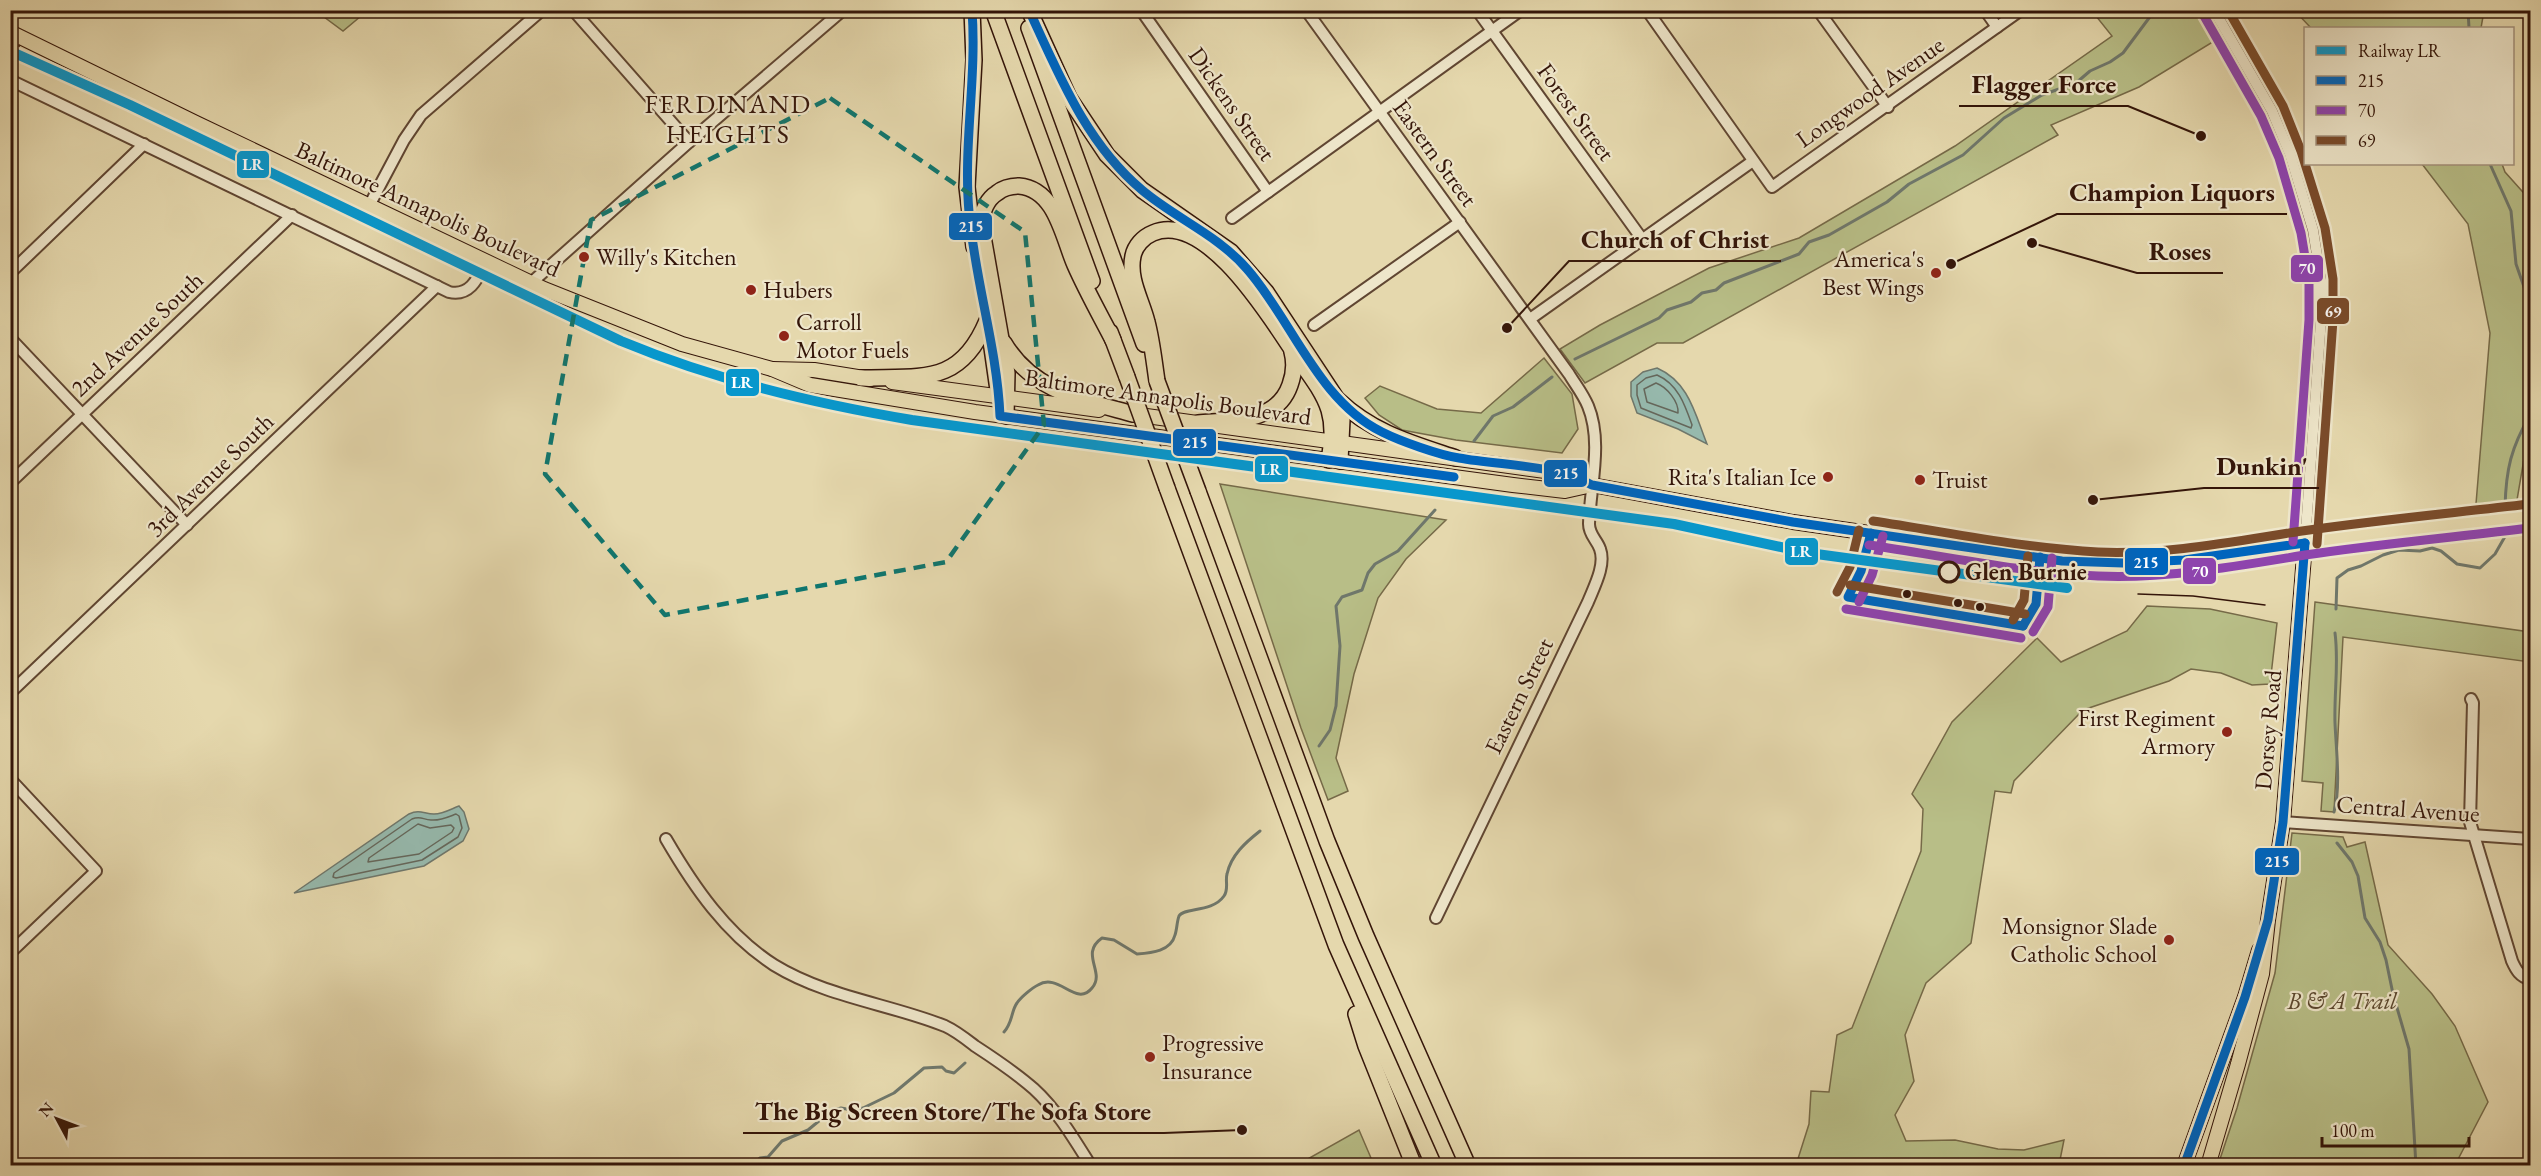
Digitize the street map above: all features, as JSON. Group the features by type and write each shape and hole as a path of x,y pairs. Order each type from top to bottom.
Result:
{"highway":[{"path":"972,10 974,60 967,187 987,321 1003,398"},
{"path":"993,10 1336,945 1434,1166"},
{"path":"1023,10 1157,381 1332,852 1370,945 1468,1166"},
{"path":"1029,10 1069,98 1103,149 1142,190 1221,244 1246,267 1266,292 1336,398 1357,417 1382,432 1456,458"},
{"path":"1003,416 1007,373 983,238 982,214 996,193 1005,188 1020,186 1037,192 1050,207 1074,265 1113,340"},
{"path":"1157,381 1147,321 1132,269 1133,257 1138,245 1147,236 1160,231 1173,230 1185,234 1225,261 1252,291 1325,401 1336,443"},
{"path":"861,378 920,376 949,369 960,363 973,350 987,321"},
{"path":"1000,336 1018,363 1040,382 1069,395 1133,414"},
{"path":"1198,423 1253,417 1275,407 1286,395 1292,381 1294,365 1292,350"},
{"path":"1335,461 1336,443 1342,420 1336,398"},
{"path":"1336,945 1366,1046 1414,1166"}],"main road":[{"name":"Baltimore Annapolis Boulevard","path":"13,34 531,283 682,344 772,369 810,384 835,390 1003,416 1564,491 1592,486"},
{"name":"Baltimore Annapolis Boulevard","path":"772,369 814,370 1003,398 1567,474 1592,486 1793,522 2062,561 2100,564 2159,562 2530,516"},
{"name":"Dorsey Road","path":"2208,1166 2262,974 2283,822 2305,543"},
{"path":"1999,551 2038,595"},
{"name":"Dorsey Road","path":"2184,1166 2245,997 2268,920"}],"street":[{"path":"369,206 404,140 422,115 542,10"},
{"path":"573,10 689,142"},
{"path":"531,283 689,142 843,10"},
{"name":"Dickens Street","path":"1141,10 1268,192"},
{"name":"Eastern Street","path":"1306,10 1530,319 1588,405 1593,425 1589,527 1600,549 1601,560 1593,589 1436,918"},
{"name":"Forest Street","path":"1477,10 1642,239"},
{"path":"1232,218 1521,10"},
{"path":"1530,319 1753,161 1647,10"},
{"path":"1818,10 1888,106"},
{"path":"1985,10 1997,27"},
{"name":"Longwood Avenue","path":"1753,161 1772,187 2021,10"},
{"path":"2214,10 2272,111 2290,154 2313,230 2320,280 2321,320 2305,543"},
{"path":"10,56 13,34"},
{"path":"10,80 453,293 464,292 475,283 486,262"},
{"path":"10,273 144,144"},
{"name":"2nd Avenue South","path":"10,483 292,215"},
{"path":"1314,325 1460,222"},
{"name":"3rd Avenue South","path":"10,693 437,286"},
{"path":"10,338 187,525"},
{"path":"2471,699 2473,703 2470,822 2512,961 2516,971 2530,979"},
{"path":"10,779 96,871 10,953"},
{"name":"Central Avenue","path":"2283,822 2530,839"},
{"path":"666,839 713,911 735,933 774,965 844,995 947,1027 990,1055 1035,1090 1069,1132 1091,1166"}],"highlighted area":[{"path":"830,98 1025,232 1044,425 946,562 665,615 545,474 591,220"}],"green space":[{"path":"316,11 367,11 343,31"},
{"path":"2092,11 2198,11 2216,40 2139,87 2051,125 2058,135 1683,343 1657,343 1585,383 1560,349 1600,325 1709,268 1799,238 1955,146 2112,36"},
{"path":"2295,11 2484,11 2481,27 2310,27"},
{"path":"2423,165 2502,165 2505,172 2530,200 2530,443 2526,447 2517,500 2476,504 2490,333 2468,224"},
{"path":"1544,358 1572,394 1578,429 1562,453 1456,440 1402,430 1379,415 1365,398 1380,386 1437,409 1481,413"},
{"path":"1220,484 1446,520 1406,559 1378,598 1354,674 1336,758 1348,791 1328,800 1301,728"},
{"path":"2315,602 2530,632 2530,662 2343,637 2334,812 2321,811 2323,783 2302,781"},
{"path":"2147,606 2210,609 2277,623 2270,684 2252,685 2221,673 2191,669 2169,681 2083,710 2014,781 2011,793 1995,791 1971,943 1926,983 1905,1035 1914,1081 1895,1115 1906,1141 1955,1140 1998,1149 2024,1150 2064,1140 2059,1165 1796,1165 1809,1124 1811,1091 1829,1092 1837,1035 1852,1028 1921,851 1923,809 1912,794 1952,722 2037,638 2061,662 2127,631"},
{"name":"B & A Trail","path":"2292,833 2343,837 2347,847 2365,842 2388,945 2432,994 2455,1026 2488,1102 2455,1165 2218,1165 2237,1108 2275,973"},
{"path":"1359,1130 1374,1165 1297,1165"}],"water":[{"path":"1657,368 1668,374 1684,390 1707,444 1678,429 1637,413 1631,396 1631,382 1643,372"},
{"path":"459,806 464,812 469,829 463,841 424,866 294,893 409,814 419,812 437,814"}],"waterway":[{"path":"1575,359 1659,318 1667,310 1691,302 1702,293 1716,290 1724,283 1799,254 1809,242 1829,235 1887,202 1909,184 1963,155 2004,118 2042,95 2076,83 2090,71 2123,53 2155,10"},
{"path":"2468,10 2469,27"},
{"path":"2490,165 2511,211 2516,264 2530,304"},
{"path":"1474,441 1493,416 1513,407 1552,377"},
{"path":"2505,507 2511,459 2518,438 2530,415"},
{"path":"1319,746 1330,730 1336,706 1340,646 1336,606 1342,597 1362,590 1368,573 1375,564 1398,551 1435,510"},
{"path":"2336,609 2337,578 2348,570 2399,550 2420,551 2432,548 2441,551 2457,564 2480,568 2495,554 2507,533"},
{"path":"2334,812 2338,779 2335,723 2337,656 2335,633"},
{"path":"1004,1032 1017,1003 1038,985 1046,982 1053,983 1080,994 1092,988 1096,982 1093,950 1102,938 1114,940 1137,954 1155,952 1169,945 1173,940 1179,916 1182,913 1213,905 1224,896 1227,874 1232,861 1244,844 1260,831"},
{"path":"2337,843 2352,862 2358,876 2365,918 2380,942 2409,1049 2416,1166"},
{"path":"750,1166 760,1158 768,1157 782,1141 808,1130 831,1111 841,1108 852,1110 863,1108 894,1093 924,1068 942,1067 954,1073 965,1063"}],"tram line":[{"path":"2138,594 2193,596 2265,605"}],"rail line":[{"name":"LR","path":"10,51 130,105 621,341 656,355 764,389 912,420 1674,524 1809,553 2067,588"}],"transit line":[{"name":"215","path":"972,10 969,212 995,365 1000,416 1454,477"},
{"name":"215","path":"1029,10 1063,83 1105,151 1142,190 1210,236 1236,257 1263,289 1307,358 1340,401 1360,418 1382,432 1431,451 1472,460 1555,471 1592,485 1793,522 2062,561 2123,563 2184,560 2305,543"},
{"name":"69","path":"2228,10 2283,106 2304,161"},
{"name":"70","path":"2204,16 2261,116 2279,158 2301,233 2309,281 2309,320 2293,542"},
{"name":"69","path":"2305,165 2325,228 2333,279 2333,320 2317,544"},
{"name":"69","path":"1873,521 2042,547 2124,552 2201,546 2330,527 2529,504"},
{"name":"70","path":"1869,545 2042,571 2098,576 2150,576 2202,571 2333,551 2530,528"},
{"name":"69","path":"1837,592 1850,567 1859,530"},
{"name":"215","path":"1871,533 1861,571 1848,597 2023,626"},
{"name":"70","path":"1859,602 1872,575 1883,536"},
{"name":"215","path":"2184,1166 2245,997 2268,920 2283,822 2305,543"},
{"name":"69","path":"2013,620 2024,600 2028,556"},
{"name":"215","path":"2023,626 2036,604 2040,557"},
{"name":"70","path":"2033,632 2048,607 2052,558"},
{"name":"69","path":"1850,585 2025,614"},
{"name":"70","path":"1846,609 2021,638"}],"place":[{"name":"Flagger Force","path":"2201,136"},
{"name":"Roses","path":"2032,243"},
{"name":"Willy's Kitchen","path":"584,257"},
{"name":"Champion Liquors","path":"1951,264"},
{"name":"America's Best Wings","path":"1936,273"},
{"name":"Hubers","path":"751,290"},
{"name":"Church of Christ","path":"1507,328"},
{"name":"Carroll Motor Fuels","path":"784,336"},
{"name":"Rita's Italian Ice","path":"1828,477"},
{"name":"Truist","path":"1920,480"},
{"name":"Dunkin'","path":"2093,500"},
{"name":"Glen Burnie","path":"1949,572"},
{"name":"First Regiment Armory","path":"2227,732"},
{"name":"Monsignor Slade Catholic School","path":"2169,940"},
{"name":"Progressive Insurance","path":"1150,1057"},
{"name":"The Big Screen Store/The Sofa Store","path":"1242,1130"}],"district":[{"name":"FERDINAND HEIGHTS","path":"728,119"}]}
